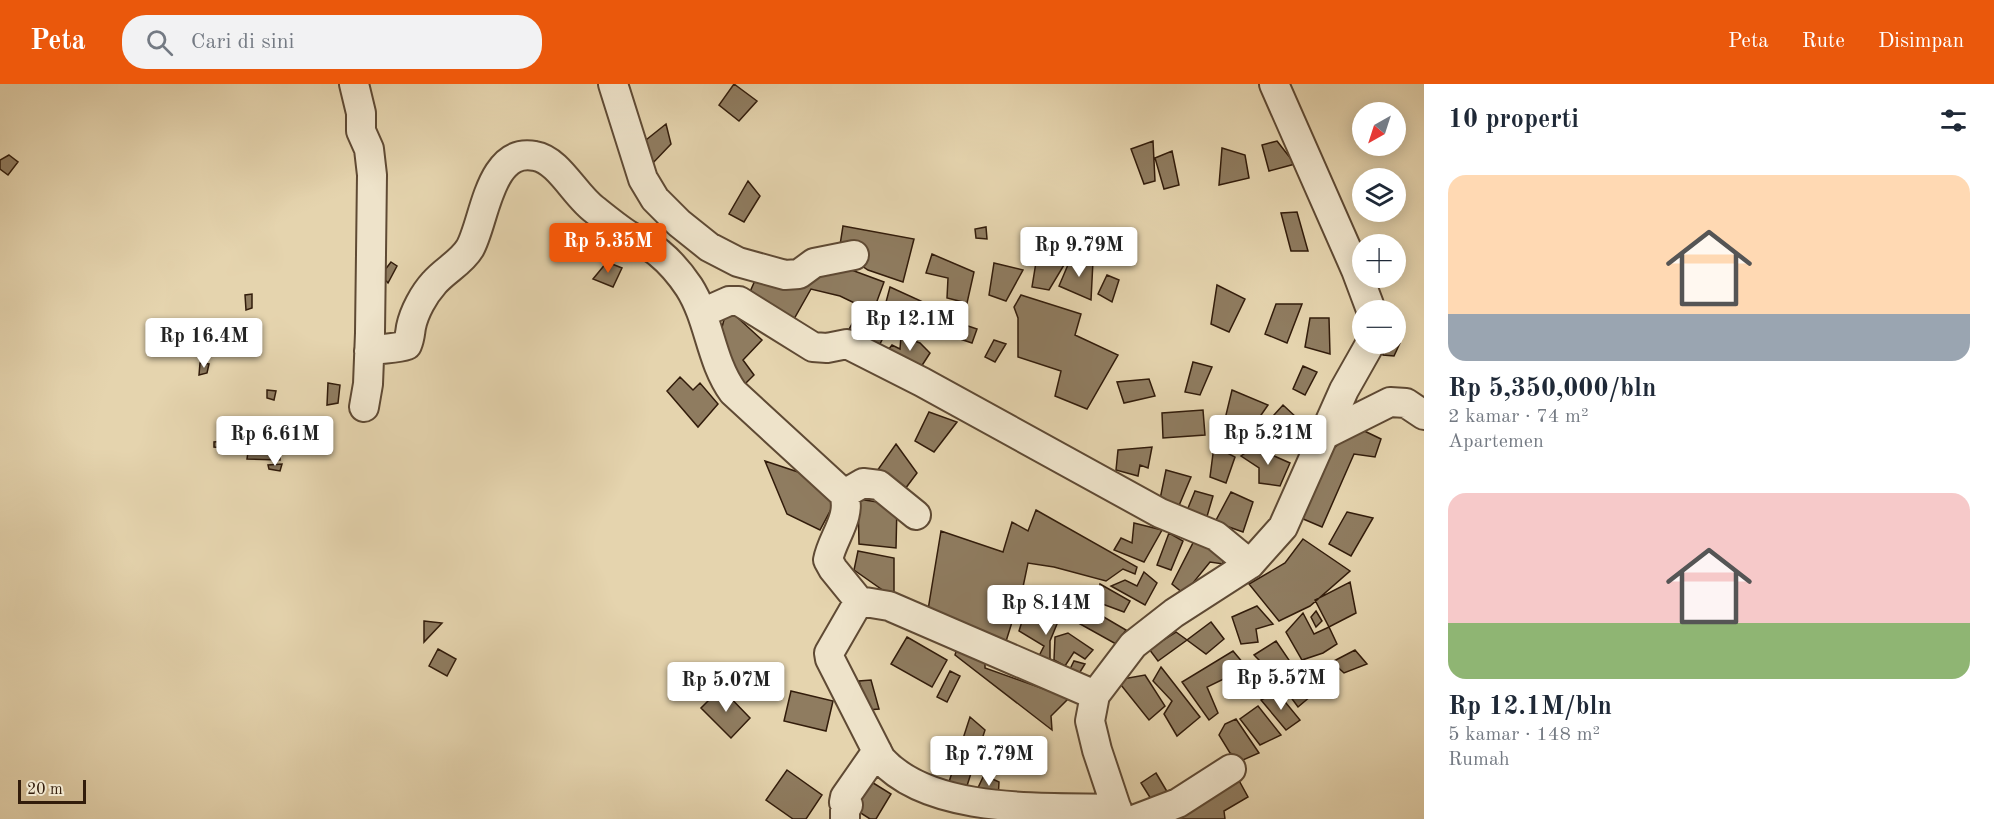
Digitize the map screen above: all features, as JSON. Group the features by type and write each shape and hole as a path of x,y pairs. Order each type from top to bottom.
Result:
{"street":[{"path":"354,84 361,113 361,131 369,149 372,175 368,384 364,407"},
{"path":"613,84 643,179 655,198 679,223 716,251 738,262 784,275 799,274 814,262 855,255"},
{"path":"1274,84 1352,260 1367,300"},
{"path":"369,351 408,345 417,309 422,301 433,284 456,265 468,251 475,237 491,185 498,173 509,162 521,156 534,155 553,164 588,205 628,235 658,252 688,286 702,313 718,366 733,392 844,494 847,502 846,511 828,560 832,569 859,601 889,606 1095,695"},
{"path":"688,286 716,251"},
{"path":"702,313 729,301 739,301 813,346 827,348 847,344 922,382 1160,513 1216,536 1250,564"},
{"path":"1125,816 1097,750 1090,721 1095,695 1132,645 1149,630 1250,564 1283,527 1344,390 1364,354"},
{"path":"1324,435 1390,402 1406,403 1424,416"},
{"path":"844,494 862,483 879,485 916,515"},
{"path":"859,601 829,653 830,659 887,766 917,786 972,801 1004,806 1125,816 1178,803 1231,769"},
{"path":"845,819 845,810 848,805 844,801 845,797 877,751"}],"building":[{"path":"734,84 757,101 739,121 719,105"},
{"path":"666,124 671,144 651,165 641,144"},
{"path":"1153,141 1155,181 1144,184 1131,149"},
{"path":"1277,141 1295,164 1269,171 1262,145"},
{"path":"1222,148 1245,155 1249,178 1219,185"},
{"path":"1172,151 1179,185 1164,189 1155,158"},
{"path":"9,155 18,162 8,175 0,169 0,160"},
{"path":"748,181 760,196 744,222 729,214"},
{"path":"1297,212 1308,251 1291,251 1281,213"},
{"path":"843,226 914,239 903,282 868,270 859,264 840,245"},
{"path":"986,227 987,239 976,238 975,229"},
{"path":"1038,250 1070,255 1049,290 1032,287"},
{"path":"932,254 974,272 967,303 947,298 948,278 926,273"},
{"path":"1070,260 1093,261 1091,300 1059,286"},
{"path":"391,262 397,266 388,283 381,275"},
{"path":"607,262 622,268 613,287 593,279"},
{"path":"994,263 1023,270 1006,301 989,295"},
{"path":"838,265 884,282 873,312 840,296 811,289 790,326 749,294 757,276"},
{"path":"1107,275 1119,280 1112,302 1098,294"},
{"path":"1217,285 1245,299 1229,332 1211,324"},
{"path":"890,287 934,307 919,331 892,320 876,352 847,333 858,313 881,321"},
{"path":"252,294 252,308 246,310 245,295"},
{"path":"1021,295 1081,314 1075,335 1118,355 1087,409 1055,396 1061,371 1018,357 1018,318 1014,307"},
{"path":"1276,304 1302,304 1287,343 1265,334"},
{"path":"727,308 762,340 743,360 754,375 742,387 720,335"},
{"path":"944,318 977,329 972,343 942,333"},
{"path":"1310,318 1329,318 1330,354 1305,347"},
{"path":"901,336 920,343 930,353 921,367 885,354 892,345 900,349"},
{"path":"994,340 1006,344 995,362 985,357"},
{"path":"1193,362 1212,367 1200,395 1185,392"},
{"path":"200,363 209,364 207,373 199,375"},
{"path":"1303,366 1317,372 1305,395 1293,389"},
{"path":"680,377 693,390 700,383 718,404 698,427 667,391"},
{"path":"1149,379 1155,396 1124,403 1117,382"},
{"path":"328,383 340,385 338,403 327,405"},
{"path":"267,390 276,391 274,400 267,398"},
{"path":"1232,390 1268,405 1250,431 1225,419"},
{"path":"1283,405 1296,417 1285,431 1299,442 1285,451 1254,437"},
{"path":"1203,410 1205,435 1163,438 1162,413"},
{"path":"929,412 957,422 934,452 915,441"},
{"path":"290,422 298,422 300,430 290,427"},
{"path":"254,426 279,428 280,460 247,459 250,438 255,438"},
{"path":"1356,427 1381,439 1375,457 1354,454 1322,527 1301,518 1326,456"},
{"path":"223,441 223,448 214,447 214,442"},
{"path":"229,444 234,447 232,451 223,448"},
{"path":"896,444 917,473 905,489 872,478"},
{"path":"1214,446 1235,457 1226,483 1210,477"},
{"path":"1152,447 1148,468 1140,465 1138,476 1116,470 1118,450"},
{"path":"1254,447 1290,463 1280,486 1259,483 1259,468 1241,456"},
{"path":"765,461 801,473 836,500 820,530 787,514"},
{"path":"282,464 280,471 269,469 268,465"},
{"path":"1166,470 1191,477 1178,508 1160,499"},
{"path":"1195,491 1213,496 1203,530 1186,513"},
{"path":"1231,492 1253,502 1243,532 1215,522"},
{"path":"858,499 897,505 896,548 859,544"},
{"path":"1036,510 1137,567 1135,574 1123,569 1106,581 1054,567 1028,563 1003,651 927,616 941,531 1003,552 1012,522 1028,531"},
{"path":"1347,512 1373,518 1351,556 1329,544"},
{"path":"1134,523 1162,530 1144,562 1114,550 1121,538 1132,543"},
{"path":"1169,533 1183,541 1171,570 1157,565"},
{"path":"1195,539 1224,549 1223,564 1210,562 1184,594 1172,584"},
{"path":"1303,539 1350,571 1310,606 1279,621 1249,584 1285,563"},
{"path":"858,551 894,558 894,598 854,570"},
{"path":"1144,572 1157,583 1145,605 1111,586 1125,580 1137,586"},
{"path":"1350,582 1356,613 1329,627 1315,600"},
{"path":"1100,584 1130,601 1124,612 1097,602"},
{"path":"1029,599 1062,612 1050,641 1050,659 1070,669 1074,661 1085,664 1075,680 1036,662 1044,646 1019,631"},
{"path":"1085,606 1126,630 1116,644 1073,620"},
{"path":"1257,606 1273,624 1256,629 1258,642 1241,644 1232,617"},
{"path":"1316,611 1322,621 1316,627 1311,617"},
{"path":"1303,613 1314,634 1329,627 1337,644 1323,653 1302,660 1286,632"},
{"path":"424,621 442,623 424,642"},
{"path":"1211,622 1224,639 1206,654 1187,640"},
{"path":"1176,632 1187,640 1158,661 1149,649"},
{"path":"1068,633 1093,650 1085,659 1074,652 1065,666 1054,660 1055,637"},
{"path":"907,637 947,660 932,687 891,664"},
{"path":"1276,641 1289,660 1281,667 1260,661 1254,655"},
{"path":"958,645 985,660 985,668 1069,698 1051,716 1052,730 955,655"},
{"path":"438,649 456,659 447,676 429,666"},
{"path":"1355,650 1367,664 1344,673 1332,662"},
{"path":"1233,651 1265,689 1256,695 1238,672 1207,687 1218,713 1209,720 1182,682"},
{"path":"1265,666 1274,676 1266,682 1256,670"},
{"path":"1161,667 1200,717 1177,736 1164,714 1172,701 1153,681"},
{"path":"950,671 960,676 947,702 937,697"},
{"path":"1145,675 1165,706 1149,720 1117,680"},
{"path":"871,680 879,709 868,710 859,681"},
{"path":"1296,682 1311,696 1298,707 1287,692"},
{"path":"721,688 750,718 731,738 701,708"},
{"path":"791,691 833,701 826,731 784,721"},
{"path":"1277,692 1300,720 1286,730 1261,700"},
{"path":"1258,706 1281,735 1260,745 1240,719"},
{"path":"970,717 985,730 964,795 948,785"},
{"path":"1236,719 1259,753 1243,760 1230,753 1219,735 1225,724"},
{"path":"1019,740 1039,743 1035,771 1014,768"},
{"path":"787,770 822,795 806,819 793,819 766,800"},
{"path":"1156,773 1172,800 1156,807 1141,783"},
{"path":"984,775 999,782 998,800 977,790"},
{"path":"1236,775 1248,797 1224,811 1225,819 1167,819"},
{"path":"870,781 891,794 876,819 870,819 853,808"}]}
